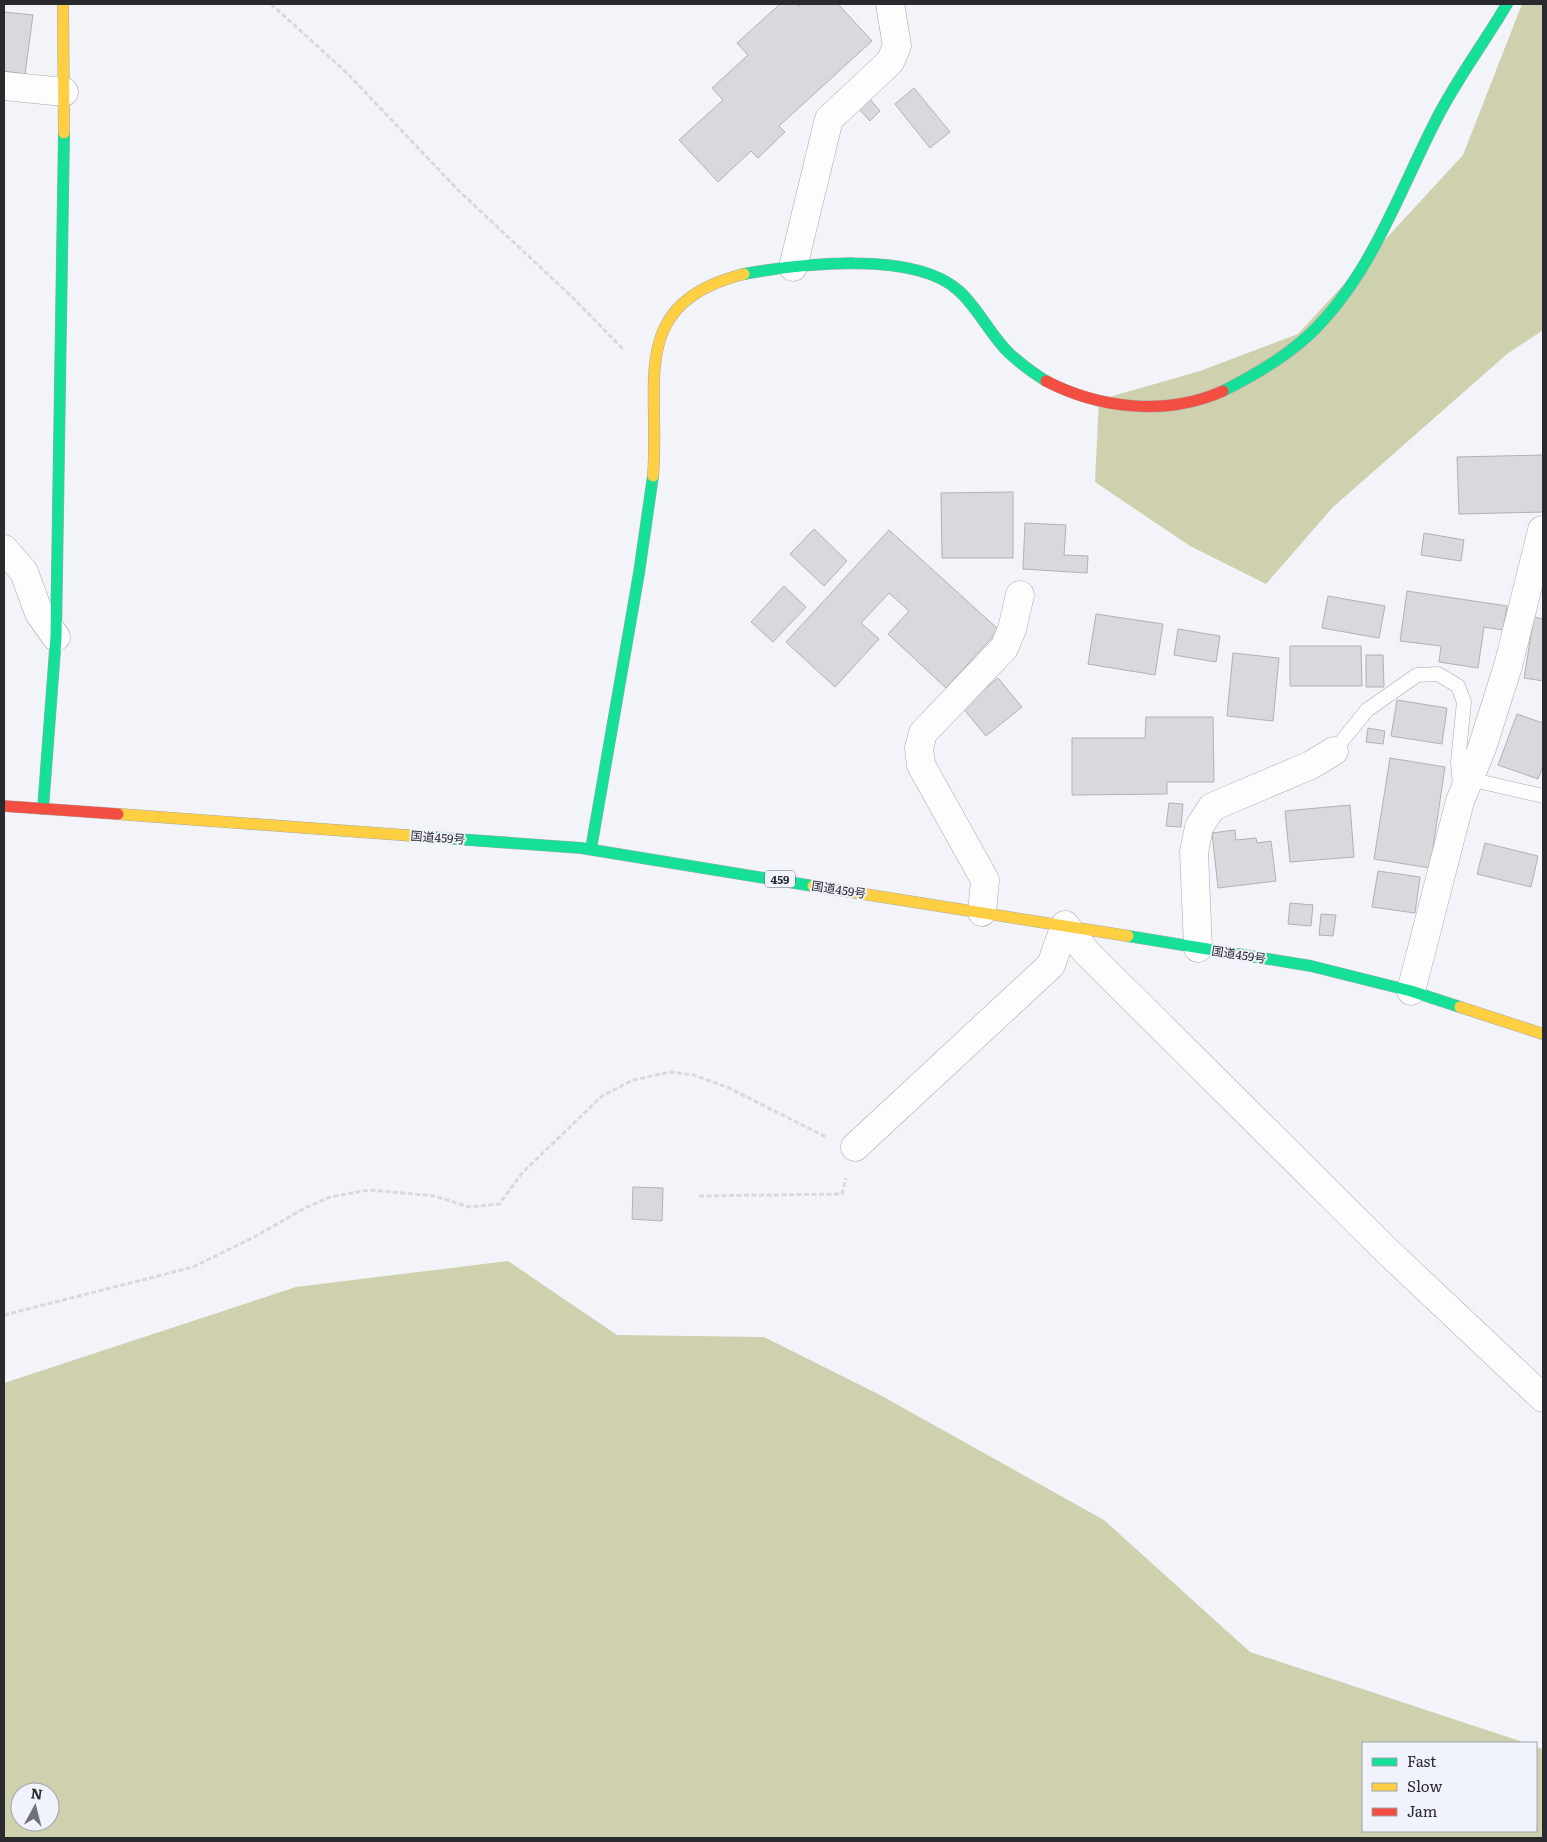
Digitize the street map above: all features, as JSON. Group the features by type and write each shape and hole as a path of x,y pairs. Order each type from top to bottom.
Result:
{"main road":[{"path":"43,809 56,637 64,92 63,4"},
{"path":"592,849 654,475 651,377 662,336 674,313 694,292 736,276 793,266 880,265 936,276 951,285 982,316 1005,349 1025,369 1046,381 1082,396 1111,404 1172,406 1199,400 1276,361 1311,334 1335,309 1373,253 1453,87 1507,4"},
{"name":"国道459号","path":"4,806 592,849 1310,966 1411,991 1543,1034"}],"street":[{"path":"793,266 829,119 890,62 897,46 890,4"},
{"path":"4,86 64,92"},
{"path":"1411,991 1465,790 1482,748 1508,666 1542,530"},
{"path":"4,549 24,572 39,613 56,637"},
{"path":"982,912 986,880 921,765 919,748 923,733 1004,648 1012,629 1020,595"},
{"path":"1198,948 1194,852 1199,827 1212,807 1311,765 1334,751"},
{"path":"855,1147 1051,965 1065,925"},
{"path":"1065,925 1087,953 1379,1244 1543,1398"}],"lane":[{"path":"1334,751 1367,710 1417,675 1438,674 1458,686 1464,702 1458,762 1465,790 1543,796"}],"path":[{"path":"271,4 347,72 458,190 570,295 651,377"},
{"path":"4,1315 193,1267 256,1236 305,1208 330,1197 370,1190 435,1196 469,1207 499,1204 523,1172 602,1096 633,1080 670,1072 694,1075 729,1088 834,1141 855,1147 842,1194 699,1196"}],"green space":[{"path":"1522,4 1543,4 1543,330 1507,354 1332,508 1266,584 1190,546 1095,482 1099,400 1200,371 1298,334 1463,155"},
{"path":"508,1261 617,1335 764,1337 880,1395 1104,1520 1250,1652 1523,1742 1362,1742 1362,1832 1537,1832 1537,1747 1543,1749 1543,1838 4,1838 4,1383 296,1287"}],"building":[{"path":"780,4 798,4 799,6 802,4 838,4 872,41 779,126 785,132 758,158 751,151 718,182 679,140 723,100 712,88 748,55 737,43"},
{"path":"4,12 33,15 25,74 4,71"},
{"path":"914,88 950,132 930,148 895,104"},
{"path":"869,98 880,111 870,121 858,108"},
{"path":"1543,455 1543,512 1459,514 1457,457"},
{"path":"1013,492 1013,558 942,558 941,493"},
{"path":"1025,523 1066,525 1064,555 1088,556 1087,573 1023,569"},
{"path":"814,529 847,561 824,586 790,554"},
{"path":"889,530 999,630 946,688 888,634 909,611 889,593 861,623 879,639 835,687 786,642"},
{"path":"1424,533 1464,540 1461,561 1421,555"},
{"path":"784,586 806,607 773,642 751,622"},
{"path":"1407,591 1507,606 1503,630 1484,627 1478,668 1439,662 1441,646 1400,641"},
{"path":"1328,596 1385,606 1379,638 1322,628"},
{"path":"1096,614 1163,624 1155,675 1088,664"},
{"path":"1534,617 1543,619 1543,681 1524,678"},
{"path":"1178,629 1220,636 1216,662 1174,655"},
{"path":"1290,646 1361,646 1362,686 1290,686"},
{"path":"1233,653 1279,658 1273,721 1227,716"},
{"path":"1366,655 1383,655 1384,687 1366,687"},
{"path":"998,678 1022,707 986,736 962,707"},
{"path":"1397,700 1447,708 1442,744 1391,736"},
{"path":"1517,714 1543,723 1543,766 1538,779 1498,765"},
{"path":"1146,717 1213,717 1214,782 1167,782 1167,794 1072,795 1072,738 1145,738"},
{"path":"1368,728 1385,731 1383,744 1366,742"},
{"path":"1390,758 1445,767 1430,868 1374,859"},
{"path":"1169,803 1183,804 1181,827 1166,826"},
{"path":"1350,805 1354,857 1290,862 1285,811"},
{"path":"1235,830 1236,840 1256,838 1257,843 1271,841 1276,881 1218,888 1212,833"},
{"path":"1485,843 1538,856 1531,887 1477,874"},
{"path":"1378,871 1420,877 1415,913 1372,907"},
{"path":"1290,903 1313,905 1311,926 1288,924"},
{"path":"1321,914 1336,915 1333,936 1319,935"},
{"path":"633,1187 663,1188 662,1221 632,1219"}],"traffic: fast":[{"path":"1223,391 1268,366 1309,335 1349,288 1366,262 1394,208 1442,108 1507,4"},
{"path":"43,809 56,637 64,133"},
{"path":"744,274 825,264 856,263 886,265 915,270 939,278 966,298 1009,353 1046,381"},
{"path":"591,849 639,573 653,476"},
{"path":"429,837 581,848 813,886"},
{"path":"1128,936 1311,966 1411,991 1460,1007"}],"traffic: slow":[{"path":"63,4 64,133"},
{"path":"653,476 654,380 657,352 665,327 681,305 706,288 744,274"},
{"path":"118,814 429,837"},
{"path":"813,886 1128,936"},
{"path":"1460,1007 1543,1034"}],"traffic: jam":[{"path":"1046,381 1089,398 1134,406 1179,404 1202,399 1223,391"},
{"path":"4,806 118,814"}]}
